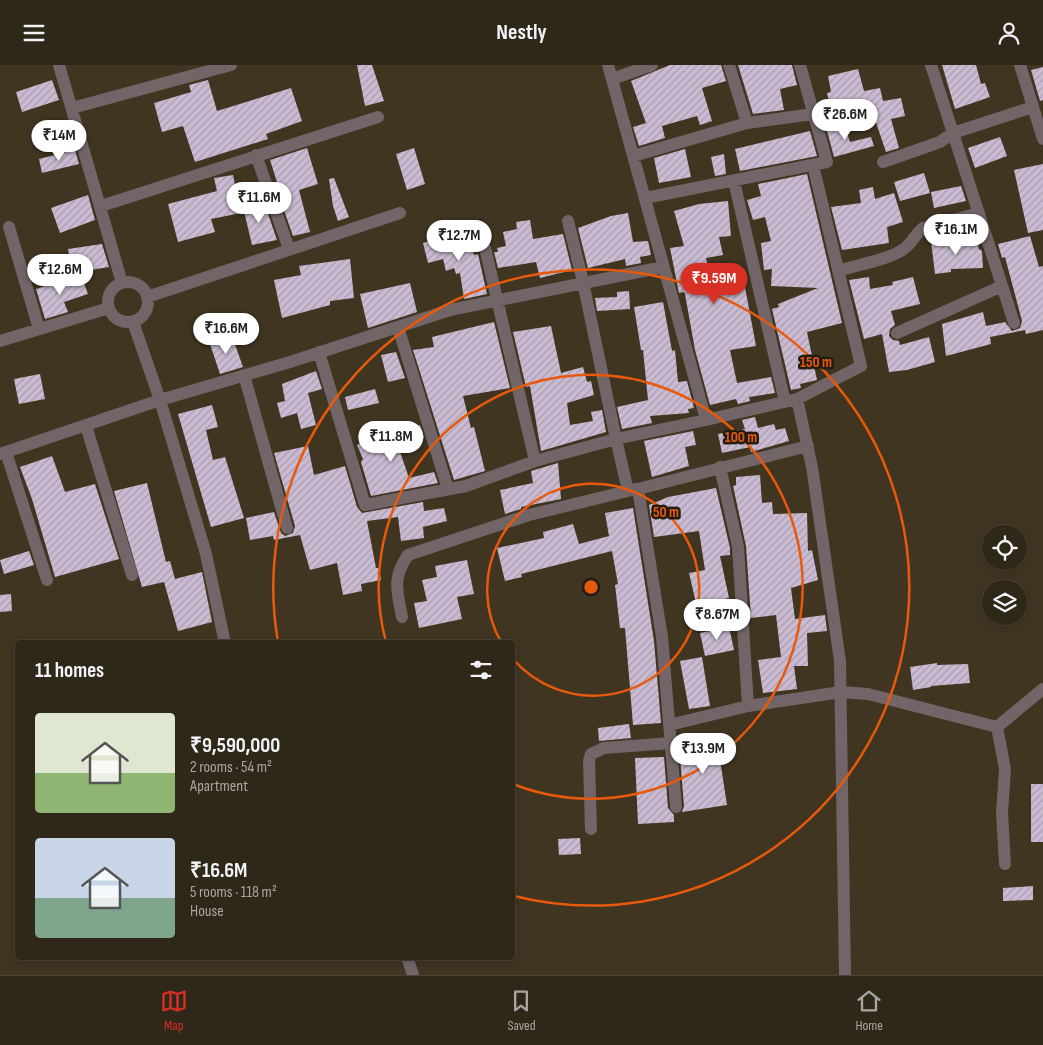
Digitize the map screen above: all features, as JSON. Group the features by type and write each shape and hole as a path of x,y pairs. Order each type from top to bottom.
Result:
{"street":[{"path":"59,65 122,283"},
{"path":"72,109 231,65"},
{"path":"608,65 706,420"},
{"path":"612,79 652,65"},
{"path":"729,65 747,123"},
{"path":"645,198 827,163 800,65"},
{"path":"932,65 1014,323"},
{"path":"1020,65 1043,139"},
{"path":"882,163 940,142 953,133 1033,107"},
{"path":"633,156 747,123 813,114"},
{"path":"101,206 378,117"},
{"path":"256,155 289,249"},
{"path":"319,352 365,505 466,486 534,461 616,439 791,400 861,366 813,165"},
{"path":"734,181 791,400 808,447 840,661 842,974"},
{"path":"147,297 400,213"},
{"path":"838,271 897,253 907,247 923,228 979,213"},
{"path":"568,221 583,282 616,439 633,490 662,637 676,807"},
{"path":"9,227 39,329"},
{"path":"484,248 534,461"},
{"path":"47,580 3,453 160,400 450,310 663,267"},
{"path":"122,283 135,284 145,291 147,297 147,309 139,319 133,322 127,323 115,318 109,308 109,296 122,283"},
{"path":"897,333 1002,285"},
{"path":"0,341 109,308"},
{"path":"133,322 160,400 206,554 224,640"},
{"path":"398,327 448,489"},
{"path":"244,375 288,528"},
{"path":"86,425 132,575"},
{"path":"402,617 398,593 398,569 408,555 529,515 808,447"},
{"path":"720,467 738,547 748,705"},
{"path":"997,727 1043,689"},
{"path":"669,725 748,705 841,692 868,694 997,727"},
{"path":"997,727 1005,769 1002,813 1005,864"},
{"path":"591,829 589,761 591,754 604,748 671,743"},
{"path":"408,960 413,975"}],"building":[{"path":"357,65 372,65 384,101 365,106"},
{"path":"670,65 721,65 726,81 702,88 712,121 700,125 697,116 662,126 665,138 639,146 633,127 646,123 631,81"},
{"path":"738,65 792,65 797,85 780,89 784,110 753,114"},
{"path":"942,65 976,65 981,84 985,83 990,97 955,109"},
{"path":"1043,67 1043,100 1040,101 1031,70"},
{"path":"858,69 864,91 880,88 883,101 901,98 905,116 891,119 899,148 886,152 869,102 831,110 827,93 831,92 828,76"},
{"path":"52,80 59,100 22,112 16,92"},
{"path":"208,80 217,111 291,88 302,121 266,134 268,139 195,162 183,126 162,132 154,103 191,92 189,85"},
{"path":"843,121 850,142 871,137 874,146 834,157 826,127"},
{"path":"810,131 817,156 740,171 735,149"},
{"path":"1000,137 1007,156 975,168 968,148"},
{"path":"307,148 318,184 299,190 310,232 293,236 280,199 282,198 270,160"},
{"path":"414,148 425,184 407,190 396,154"},
{"path":"685,149 691,177 659,183 654,158"},
{"path":"75,150 79,164 42,173 39,159"},
{"path":"724,154 726,174 715,176 711,157"},
{"path":"1043,164 1043,230 1028,233 1014,170"},
{"path":"924,173 930,193 900,201 894,182"},
{"path":"807,174 842,323 807,332 817,380 800,384 801,388 791,390 772,309 779,307 778,304 818,288 771,286 772,269 764,270 761,243 771,241 765,217 753,220 747,200 761,196 758,184"},
{"path":"233,175 241,213 211,219 215,232 178,242 168,204 217,191 214,178"},
{"path":"334,178 349,217 338,221 333,206 329,179"},
{"path":"961,186 966,201 934,208 931,192"},
{"path":"873,187 875,199 894,193 903,222 887,227 889,243 842,250 831,207 861,203 859,190"},
{"path":"88,195 95,220 60,233 51,208"},
{"path":"728,201 731,236 719,237 723,255 706,258 712,289 744,282 756,346 730,350 737,383 771,377 775,393 749,397 750,401 738,404 736,399 710,405 695,350 685,294 684,292 679,293 670,248 684,246 674,211 699,204"},
{"path":"264,202 277,240 252,245 243,207"},
{"path":"628,213 633,242 648,241 651,255 640,257 641,263 626,266 625,259 588,268 578,228 611,216"},
{"path":"530,220 533,239 563,234 572,270 540,278 536,262 498,268 494,252 498,252 497,248 506,246 503,232 517,229 516,222"},
{"path":"468,231 474,255 478,254 487,294 464,299 460,273 456,274 454,268 446,271 443,259 428,263 423,243"},
{"path":"1030,236 1039,267 1043,266 1043,330 1026,334 1025,330 990,337 991,344 946,356 942,324 983,312 986,326 1005,322 1012,331 1020,328 1022,321 1005,257 1002,258 998,244"},
{"path":"975,238 979,249 982,251 983,268 951,269 951,272 935,274 931,241 947,239 948,245"},
{"path":"102,244 109,267 72,273 68,249"},
{"path":"350,259 354,298 330,301 330,305 282,318 274,280 301,275 299,266"},
{"path":"81,275 88,294 64,302 68,312 45,319 36,289"},
{"path":"869,277 870,289 893,285 892,282 913,277 920,304 891,311 895,325 890,329 889,336 893,340 899,341 900,345 929,337 935,362 907,370 889,372 882,334 864,339 849,280"},
{"path":"410,283 417,312 368,328 360,294"},
{"path":"629,291 630,309 597,311 595,298 617,297 617,292"},
{"path":"663,302 672,351 675,350 678,382 687,381 694,408 688,409 689,413 650,416 652,423 622,429 617,407 648,400 643,350 641,350 634,307"},
{"path":"494,322 510,388 463,396 471,428 474,427 485,471 454,480 413,350 434,347 432,337"},
{"path":"551,326 561,373 583,367 587,382 591,381 594,395 567,403 570,425 593,421 591,412 602,410 606,432 541,451 530,386 526,387 513,332"},
{"path":"232,336 243,367 220,374 210,344"},
{"path":"396,352 405,378 388,382 381,355"},
{"path":"316,371 322,389 308,393 316,425 301,429 297,413 281,418 277,403 285,401 282,384"},
{"path":"40,374 45,399 19,404 14,379"},
{"path":"375,389 379,403 348,410 345,397"},
{"path":"212,405 218,427 206,430 213,460 225,457 244,518 211,527 178,414"},
{"path":"755,417 758,428 774,424 776,430 785,428 789,441 751,452 750,447 722,453 718,434 745,429 742,420"},
{"path":"420,425 424,438 398,446 409,478 434,472 438,483 371,496 361,462 363,459 357,445 370,438 390,435"},
{"path":"693,431 696,445 685,447 689,466 652,477 644,441"},
{"path":"308,446 314,475 345,466 357,507 362,513 423,502 424,511 444,508 447,521 423,527 424,538 401,541 398,517 367,521 376,568 379,568 381,580 361,584 362,591 343,595 337,563 310,570 300,535 274,540 273,536 250,540 246,518 274,512 281,533 285,536 293,533 295,526 274,453"},
{"path":"52,456 65,492 95,484 119,559 55,577 32,499 20,467"},
{"path":"558,463 561,499 521,507 521,509 505,514 500,490 533,483 531,471"},
{"path":"760,475 762,503 772,502 773,514 807,513 808,551 812,550 818,580 791,588 795,619 825,615 827,631 807,633 808,666 794,666 797,689 763,693 758,660 781,657 776,615 751,618 746,546 733,486 736,485 736,477"},
{"path":"147,483 166,562 170,561 175,579 202,572 212,622 178,631 164,582 142,587 114,491"},
{"path":"716,488 730,548 730,555 720,556 729,598 707,603 709,628 702,629 689,573 705,570 699,531 654,537 649,505 668,497"},
{"path":"633,508 654,641 661,723 633,725 625,628 620,628 615,585 618,584 612,551 521,574 522,577 505,581 497,548 544,538 543,532 573,524 579,544 609,536 605,513"},
{"path":"29,551 34,565 4,574 0,560"},
{"path":"467,560 474,594 457,597 462,619 419,628 414,603 427,601 422,580 437,577 435,566"},
{"path":"11,594 12,611 0,612 0,595"},
{"path":"729,627 734,650 705,656 700,633"},
{"path":"702,657 710,706 689,709 680,661"},
{"path":"937,663 937,665 968,664 970,683 931,686 913,690 910,667"},
{"path":"629,724 631,738 599,741 598,728"},
{"path":"716,734 727,805 682,812 684,806 680,757 689,756 686,739"},
{"path":"664,757 668,808 674,815 674,822 638,824 635,758"},
{"path":"1031,784 1043,784 1043,842 1031,842"},
{"path":"580,838 581,854 559,855 558,839"},
{"path":"1033,886 1033,900 1003,901 1003,888"}]}
